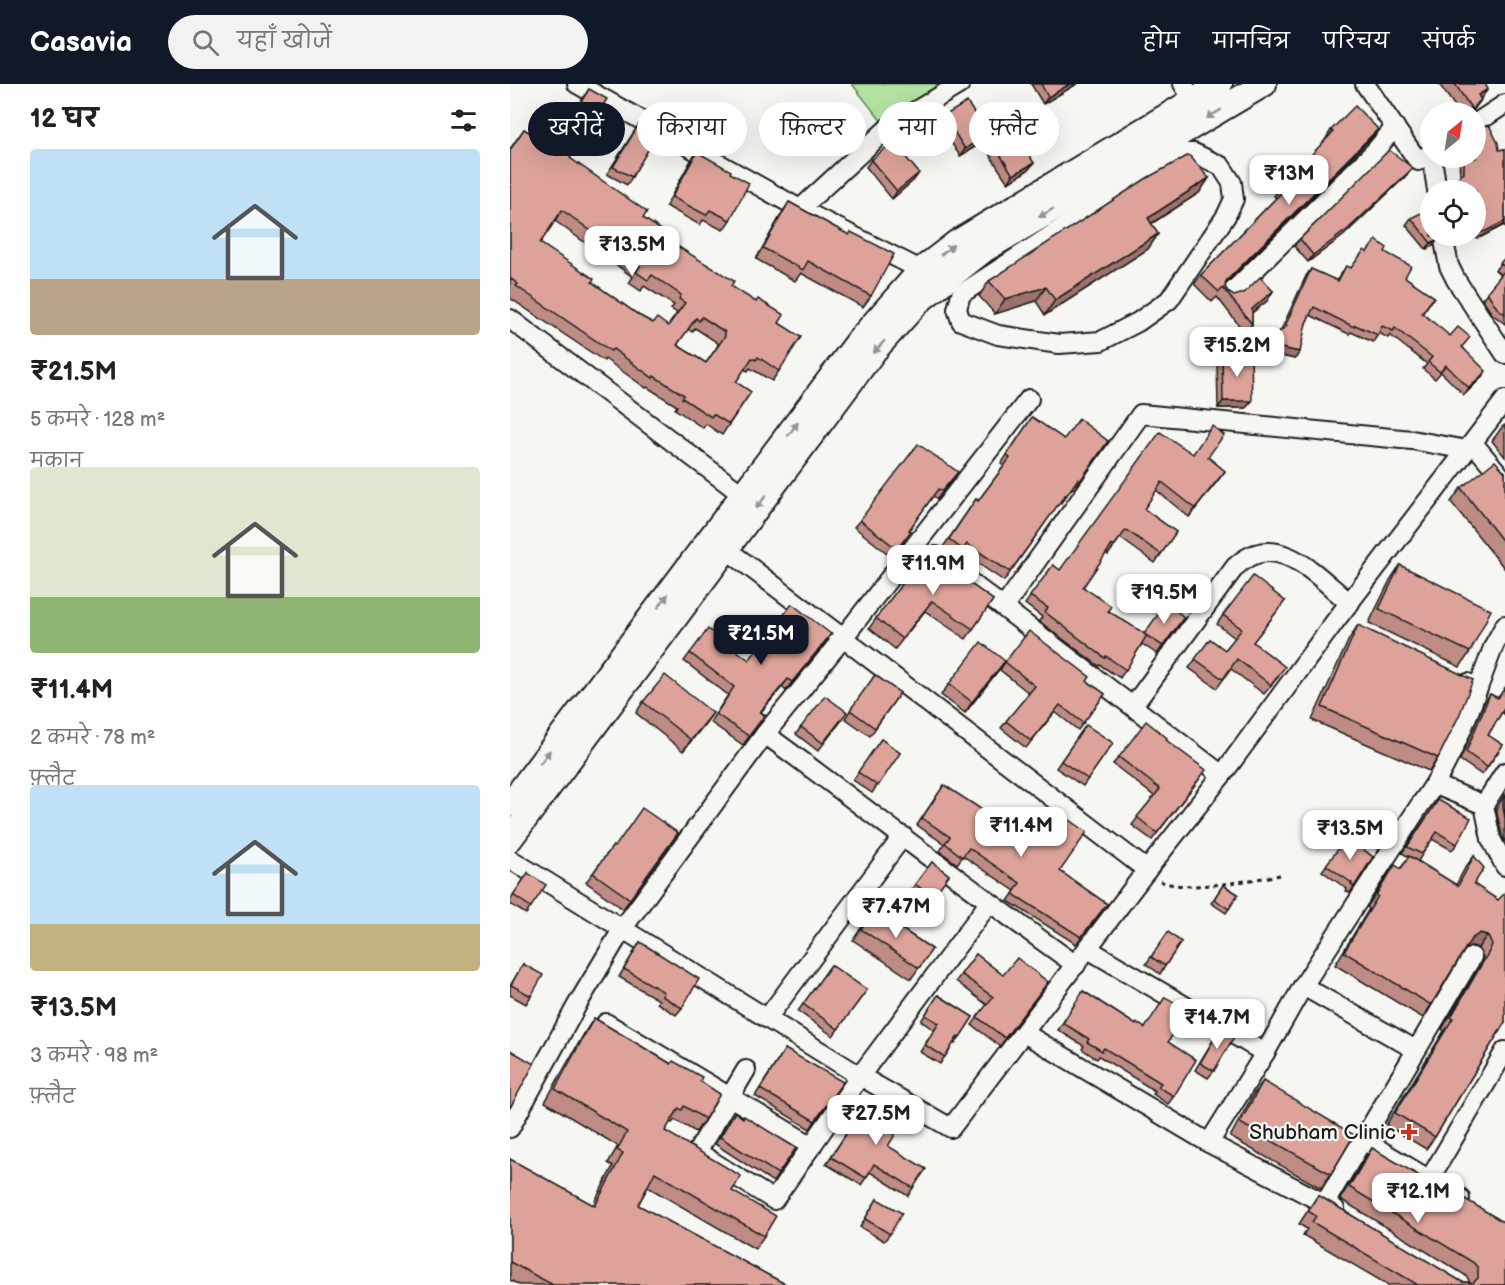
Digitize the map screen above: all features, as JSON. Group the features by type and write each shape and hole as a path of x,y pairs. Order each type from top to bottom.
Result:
{"street":[{"path":"578,84 800,209 921,270"},
{"path":"800,209 889,127 960,84"},
{"path":"510,804 874,351 889,320 921,270 956,243 1188,92 1220,84"},
{"path":"510,839 718,543 743,495 889,320 919,301 984,250 1127,175 1184,153 1194,153 1221,166 1232,183 1234,199 1226,216 1169,300 1138,322 1101,341 1059,344 998,334 961,321 957,309 961,294 1127,175 1264,84"},
{"path":"1365,84 1418,161 1420,160"},
{"path":"1486,116 1505,104"},
{"path":"1230,294 1375,151 1395,127"},
{"path":"1445,246 1449,266 1456,280 1503,347"},
{"path":"510,319 743,495"},
{"path":"510,1128 577,1005 623,928 765,734 843,638 1029,399"},
{"path":"510,859 860,1076 951,1128 1222,775 1336,620 1505,400"},
{"path":"1004,607 1141,414 1470,446 1505,481"},
{"path":"918,542 1222,775"},
{"path":"718,543 1147,870"},
{"path":"1133,706 1244,558 1255,553 1280,552 1301,564 1350,603"},
{"path":"1336,620 1357,630"},
{"path":"1209,1143 1265,1053 1303,986 1420,805 1436,785 1467,719 1494,645 1505,625"},
{"path":"1448,674 1478,688"},
{"path":"765,734 989,903 1076,964"},
{"path":"1505,772 1484,805 1491,839 1505,867"},
{"path":"1436,785 1484,805"},
{"path":"768,1017 903,836"},
{"path":"746,1070 697,1152 774,1200 860,1076 989,903"},
{"path":"1088,949 1265,1053"},
{"path":"1325,1203 1472,957"},
{"path":"1303,986 1416,1050"},
{"path":"606,1023 812,1146"},
{"path":"1024,1033 1209,1143 1353,1220"},
{"path":"1429,1180 1502,1062"},
{"path":"1363,1140 1476,1208"}],"path":[{"path":"1147,870 1163,882 1188,885 1234,882 1280,875"}],"green space":[{"path":"852,84 944,84 915,102 878,102 878,117"}],"building":[{"path":"1041,84 1070,84 1048,97"},
{"path":"1455,84 1485,84 1488,89 1478,95 1481,100 1467,102"},
{"path":"589,89 607,99 605,102 581,102"},
{"path":"967,102 969,105 969,146 965,149 957,136 957,108"},
{"path":"1355,106 1378,129 1226,281 1225,287 1234,296 1244,293 1260,277 1273,291 1252,309 1252,324 1223,288 1219,292 1201,275 1284,190 1281,187"},
{"path":"1489,125 1499,150 1505,149 1505,221 1486,231 1486,180 1454,180 1464,173 1464,168 1486,168 1486,126"},
{"path":"637,127 637,156 644,156 632,177 613,167 620,156 625,156 625,147"},
{"path":"524,129 528,131 528,156 571,156 570,158 647,212 643,218 675,239 672,243 734,281 731,286 756,302 758,299 784,315 779,323 801,337 779,371 758,357 756,360 752,358 736,382 751,392 729,424 713,414 711,417 682,398 684,395 654,376 653,378 613,349 611,351 516,286 518,284 510,278 510,150","holes":["562,210 640,266 636,272 648,280 652,275 681,295 679,299 685,303 668,326 657,318 653,323 640,316 592,282 594,279 540,243","702,317 725,332 725,336 706,363 677,345 696,318 699,321"]},
{"path":"1389,150 1413,168 1348,229 1313,255 1300,239"},
{"path":"878,154 905,156 919,173 897,191 871,160"},
{"path":"1189,155 1209,178 1148,218 1158,234 1055,300 1046,287 1005,299 989,281 1147,178"},
{"path":"695,156 704,156 749,183 730,220 710,210 706,215 672,197"},
{"path":"1001,156 1030,156 1034,163 1013,175"},
{"path":"789,202 849,235 851,232 894,254 871,296 808,261 803,270 763,248"},
{"path":"1420,214 1420,229 1411,218"},
{"path":"1376,240 1387,248 1385,252 1411,266 1405,277 1434,297 1422,313 1450,336 1458,327 1470,337 1462,347 1486,371 1469,388 1446,365 1440,372 1428,362 1432,357 1395,328 1393,331 1382,326 1378,335 1355,325 1354,327 1314,307 1306,323 1300,352 1263,344 1287,326 1311,269 1338,281 1346,266 1351,268 1364,250 1367,252"},
{"path":"1505,270 1505,314 1497,308 1487,292"},
{"path":"1222,354 1251,354 1252,401 1223,401"},
{"path":"1032,417 1064,439 1079,419 1108,441 1080,481 1078,479 1065,495 1010,572 967,544 963,550 949,539 976,499 978,501 1010,458 1007,455"},
{"path":"1212,426 1224,435 1208,457 1225,471 1195,508 1162,482 1144,509 1176,532 1161,554 1126,530 1114,546 1112,545 1083,587 1111,606 1108,611 1147,635 1126,670 1106,656 1105,658 1045,612 1048,608 1030,596 1053,565 1060,570 1160,432 1193,454"},
{"path":"918,444 958,472 942,491 938,489 897,549 860,520"},
{"path":"1495,461 1505,472 1505,544 1461,488"},
{"path":"927,547 956,569 954,572 993,600 973,629 932,601 902,639 876,618 919,562 917,561"},
{"path":"1400,565 1491,610 1470,652 1379,609"},
{"path":"1253,576 1285,601 1253,642 1285,667 1271,685 1237,659 1223,679 1195,659 1210,639 1225,650 1242,629 1223,615"},
{"path":"1166,603 1184,617 1163,646 1144,634"},
{"path":"792,604 831,634 792,682 788,679 760,712 765,715 749,736 716,714 734,687 690,653 708,629 749,660"},
{"path":"1358,625 1473,680 1459,716 1438,758 1322,707"},
{"path":"1029,631 1090,677 1087,681 1105,694 1083,723 1060,705 1031,741 1006,721 1035,686 1005,662"},
{"path":"981,642 1005,661 972,702 949,684"},
{"path":"665,675 713,713 691,740 643,702"},
{"path":"875,675 900,693 875,728 850,710"},
{"path":"1505,688 1505,707 1488,735 1503,745 1487,767 1466,752 1490,694 1498,698"},
{"path":"825,696 847,712 823,743 801,727"},
{"path":"1146,721 1167,738 1166,740 1206,770 1157,833 1137,817 1160,789 1119,757"},
{"path":"1086,725 1113,743 1088,779 1061,761"},
{"path":"881,739 900,753 878,786 858,772"},
{"path":"944,785 1013,830 1015,827 1039,844 1061,814 1087,832 1060,871 1107,904 1081,937 1013,894 1020,883 969,848 962,857 945,843 950,837 922,818"},
{"path":"1505,795 1505,818 1503,799"},
{"path":"1438,800 1471,818 1457,844 1437,832 1422,854 1407,847"},
{"path":"642,808 678,833 630,899 593,873 613,846 615,847"},
{"path":"1387,823 1393,826 1384,840 1380,838"},
{"path":"1347,837 1373,857 1354,887 1352,883 1326,865"},
{"path":"1409,856 1458,886 1474,856 1484,868 1474,884 1498,900 1505,893 1505,1022 1435,1137 1395,1113 1453,1018 1451,1017 1492,944 1487,935 1480,933 1471,939 1431,1005 1344,952 1395,865 1401,869"},
{"path":"932,862 949,875 933,897 915,884"},
{"path":"528,873 546,885 531,907 513,895"},
{"path":"1223,885 1238,894 1229,909 1214,899"},
{"path":"873,910 932,949 919,968 861,929"},
{"path":"1168,932 1181,942 1165,966 1151,957"},
{"path":"640,942 699,979 682,1008 662,996 664,992 624,969"},
{"path":"976,954 1003,975 1017,958 1048,982 1005,1038 977,1017 993,997 961,974"},
{"path":"523,964 543,975 531,996 511,985"},
{"path":"831,965 867,990 838,1029 803,1004"},
{"path":"1083,991 1136,1025 1137,1023 1145,1028 1165,997 1188,1010 1168,1042 1196,1060 1174,1096 1158,1087 1161,1083 1104,1048 1102,1051 1087,1042 1089,1039 1063,1023"},
{"path":"938,995 973,1017 945,1057 925,1045 939,1023 925,1015"},
{"path":"594,1018 671,1064 673,1061 702,1077 700,1081 720,1094 705,1119 684,1106 682,1110 679,1108 665,1131 741,1176 732,1191 776,1216 764,1236 655,1172 638,1205 787,1285 553,1285 510,1262 510,1159 595,1206 623,1153 617,1150 627,1132 555,1089"},
{"path":"1220,1029 1234,1037 1214,1071 1200,1063"},
{"path":"785,1049 843,1082 815,1121 760,1089"},
{"path":"510,1050 534,1064 510,1108"},
{"path":"1263,1081 1354,1135 1331,1174 1240,1123"},
{"path":"869,1099 904,1120 888,1146 926,1169 913,1188 874,1164 866,1178 831,1157"},
{"path":"735,1112 796,1148 778,1174 720,1137"},
{"path":"1372,1148 1440,1188 1442,1185 1505,1223 1505,1285 1418,1285 1312,1222 1316,1216 1308,1211 1318,1195 1462,1282 1473,1283 1478,1278 1478,1268 1474,1263 1349,1187"},
{"path":"877,1199 902,1213 890,1234 865,1219"}],"place":[{"name":"Shubham Clinic","path":"1409,1132"}]}
